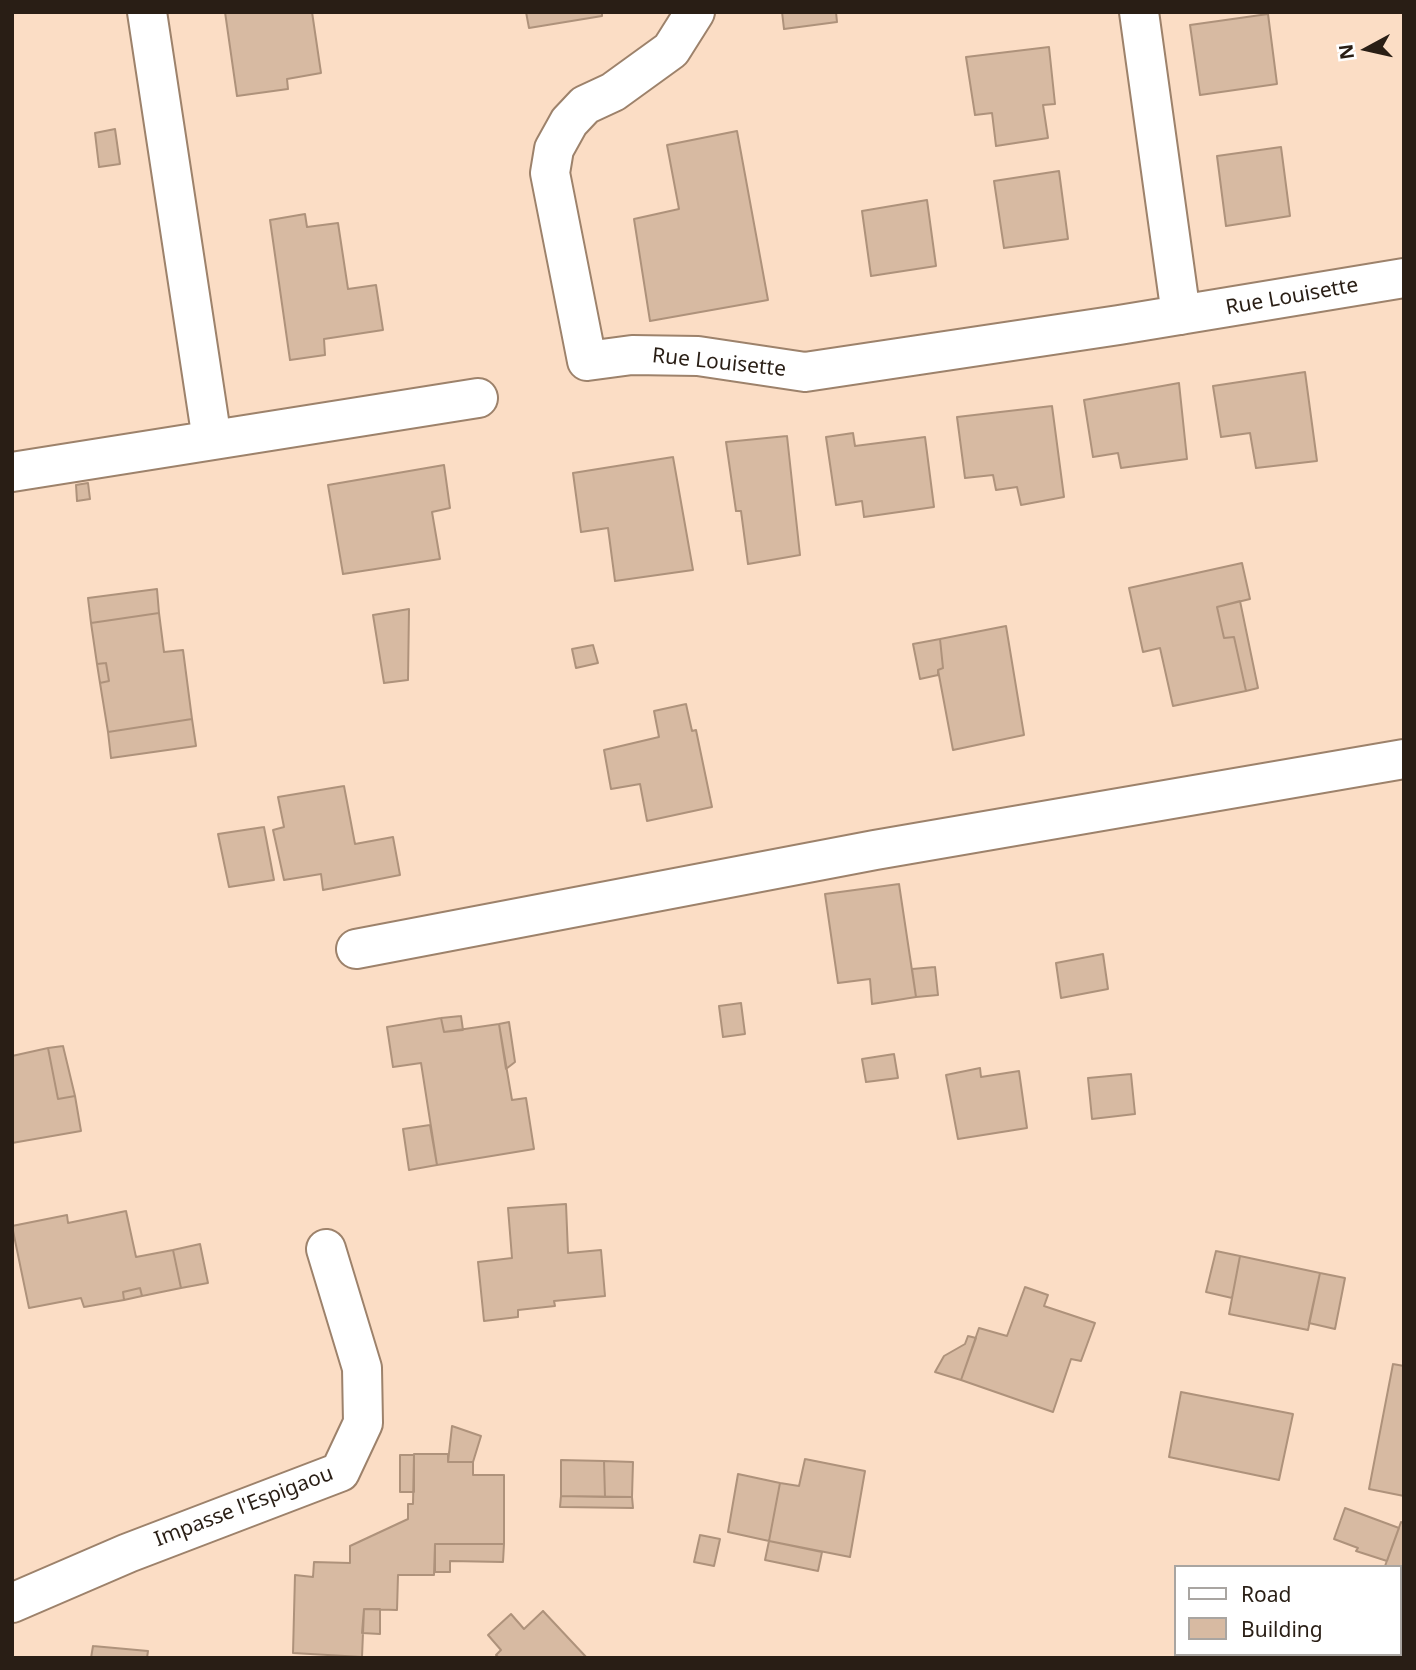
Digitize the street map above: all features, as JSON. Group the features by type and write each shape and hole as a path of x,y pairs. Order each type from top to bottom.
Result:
{"street":[{"path":"147,12 212,440"},
{"name":"Rue Louisette","path":"695,12 671,50 623,85 585,105 569,122 554,149 550,173 587,361 632,355 698,356 805,372 1404,278"},
{"path":"1139,12 1181,315"},
{"path":"12,472 478,398"},
{"path":"356,949 875,850 1404,759"},
{"name":"Impasse l'Espigaou","path":"12,1603 128,1552 340,1472 363,1423 362,1368 326,1249"}],"building":[{"path":"225,12 312,12 321,73 287,79 288,89 237,96"},
{"path":"526,12 602,12 602,16 529,28"},
{"path":"782,12 836,12 837,22 784,29"},
{"path":"1268,14 1277,84 1200,95 1190,25"},
{"path":"1049,47 1055,104 1043,105 1048,138 996,146 992,113 975,115 966,57"},
{"path":"115,129 120,164 99,167 95,133"},
{"path":"737,131 768,300 650,321 634,219 679,209 667,145"},
{"path":"1281,147 1290,216 1226,226 1217,156"},
{"path":"1059,171 1068,239 1004,248 994,181"},
{"path":"927,200 936,266 871,276 862,211"},
{"path":"305,214 307,227 338,223 348,289 376,285 383,330 324,339 325,355 290,360 270,220"},
{"path":"1305,372 1317,461 1256,468 1250,433 1221,437 1213,386"},
{"path":"1179,383 1187,459 1121,468 1118,453 1093,457 1084,400"},
{"path":"1052,406 1064,497 1021,505 1017,487 996,490 993,475 965,478 957,417"},
{"path":"853,433 855,446 925,437 934,507 864,517 862,501 836,505 826,437"},
{"path":"787,436 800,555 748,564 741,511 736,511 726,442"},
{"path":"673,457 693,570 615,581 608,528 581,532 573,473"},
{"path":"444,465 450,508 432,512 440,559 343,574 328,485"},
{"path":"88,483 90,499 77,501 76,485"},
{"path":"1242,563 1250,599 1217,607 1224,638 1234,637 1246,691 1173,706 1160,648 1143,652 1129,588"},
{"path":"157,589 159,613 91,623 88,598"},
{"path":"1240,601 1258,688 1246,691 1234,637 1224,638 1217,607"},
{"path":"409,609 408,680 384,683 373,615"},
{"path":"159,613 164,652 183,650 192,719 108,732 100,683 109,681 106,663 97,664 91,623"},
{"path":"1006,626 1024,735 953,750 938,670 943,668 940,639"},
{"path":"940,639 943,668 938,670 938,675 920,679 913,644"},
{"path":"593,645 598,663 576,668 572,649"},
{"path":"106,663 109,681 100,683 97,664"},
{"path":"686,704 692,731 696,730 712,807 647,821 640,784 611,789 604,750 659,737 654,711"},
{"path":"192,719 196,746 111,758 108,732"},
{"path":"344,786 355,844 393,837 400,875 323,890 321,874 284,880 273,830 284,827 278,797"},
{"path":"264,827 274,880 229,887 218,834"},
{"path":"899,884 916,997 872,1004 870,979 838,983 825,894"},
{"path":"1103,954 1108,989 1061,998 1056,963"},
{"path":"935,967 938,995 916,997 912,969"},
{"path":"741,1003 745,1034 723,1037 719,1006"},
{"path":"461,1016 463,1030 444,1032 441,1018"},
{"path":"441,1018 444,1032 499,1024 512,1100 526,1098 534,1149 437,1165 421,1063 393,1067 387,1027"},
{"path":"509,1022 515,1062 506,1069 499,1024"},
{"path":"63,1046 75,1096 58,1099 48,1048"},
{"path":"48,1048 58,1099 75,1096 81,1131 12,1143 12,1056"},
{"path":"894,1054 898,1078 866,1082 862,1059"},
{"path":"980,1068 981,1077 1019,1071 1027,1128 958,1139 946,1075"},
{"path":"1131,1074 1135,1114 1092,1119 1088,1078"},
{"path":"430,1125 437,1165 409,1170 403,1129"},
{"path":"566,1204 568,1253 601,1250 605,1296 554,1301 555,1306 518,1310 518,1317 484,1321 478,1262 512,1258 508,1208"},
{"path":"126,1211 136,1257 173,1250 181,1288 142,1296 140,1288 123,1292 124,1300 84,1307 81,1298 29,1308 12,1226 67,1215 68,1223"},
{"path":"200,1244 208,1283 181,1288 173,1250"},
{"path":"1216,1251 1240,1256 1232,1298 1206,1292"},
{"path":"1240,1256 1320,1273 1308,1330 1229,1314"},
{"path":"1320,1273 1345,1278 1335,1329 1309,1323"},
{"path":"1025,1287 1048,1295 1044,1306 1095,1323 1081,1361 1071,1359 1053,1412 961,1380 979,1328 1007,1336"},
{"path":"140,1288 142,1296 124,1300 123,1292"},
{"path":"968,1336 976,1338 961,1380 935,1372 944,1356 965,1344"},
{"path":"1393,1364 1404,1366 1404,1496 1369,1489"},
{"path":"1181,1392 1293,1414 1279,1480 1169,1457"},
{"path":"452,1426 481,1436 473,1462 448,1462"},
{"path":"414,1454 448,1454 448,1462 473,1462 473,1475 504,1475 504,1544 435,1544 434,1575 398,1575 397,1610 364,1609 362,1657 293,1653 295,1575 313,1577 314,1562 350,1563 350,1546 408,1519 408,1504 413,1504"},
{"path":"400,1455 414,1455 414,1492 400,1492"},
{"path":"805,1459 865,1471 850,1557 769,1541 780,1483 799,1486"},
{"path":"561,1460 604,1461 605,1497 561,1496"},
{"path":"604,1461 633,1462 632,1497 605,1497"},
{"path":"738,1474 780,1483 769,1541 728,1532"},
{"path":"561,1496 632,1497 633,1508 560,1507"},
{"path":"1345,1508 1399,1528 1387,1561 1356,1551 1358,1548 1334,1539"},
{"path":"1401,1522 1404,1523 1404,1572 1402,1565 1385,1565"},
{"path":"700,1535 720,1539 714,1566 694,1562"},
{"path":"769,1541 822,1552 818,1571 765,1560"},
{"path":"435,1544 504,1544 503,1562 450,1561 450,1572 435,1572"},
{"path":"364,1609 380,1609 380,1634 362,1633"},
{"path":"543,1611 587,1658 499,1658 496,1655 501,1650 488,1635 511,1614 524,1629"},
{"path":"93,1646 148,1651 147,1658 91,1658"}]}
